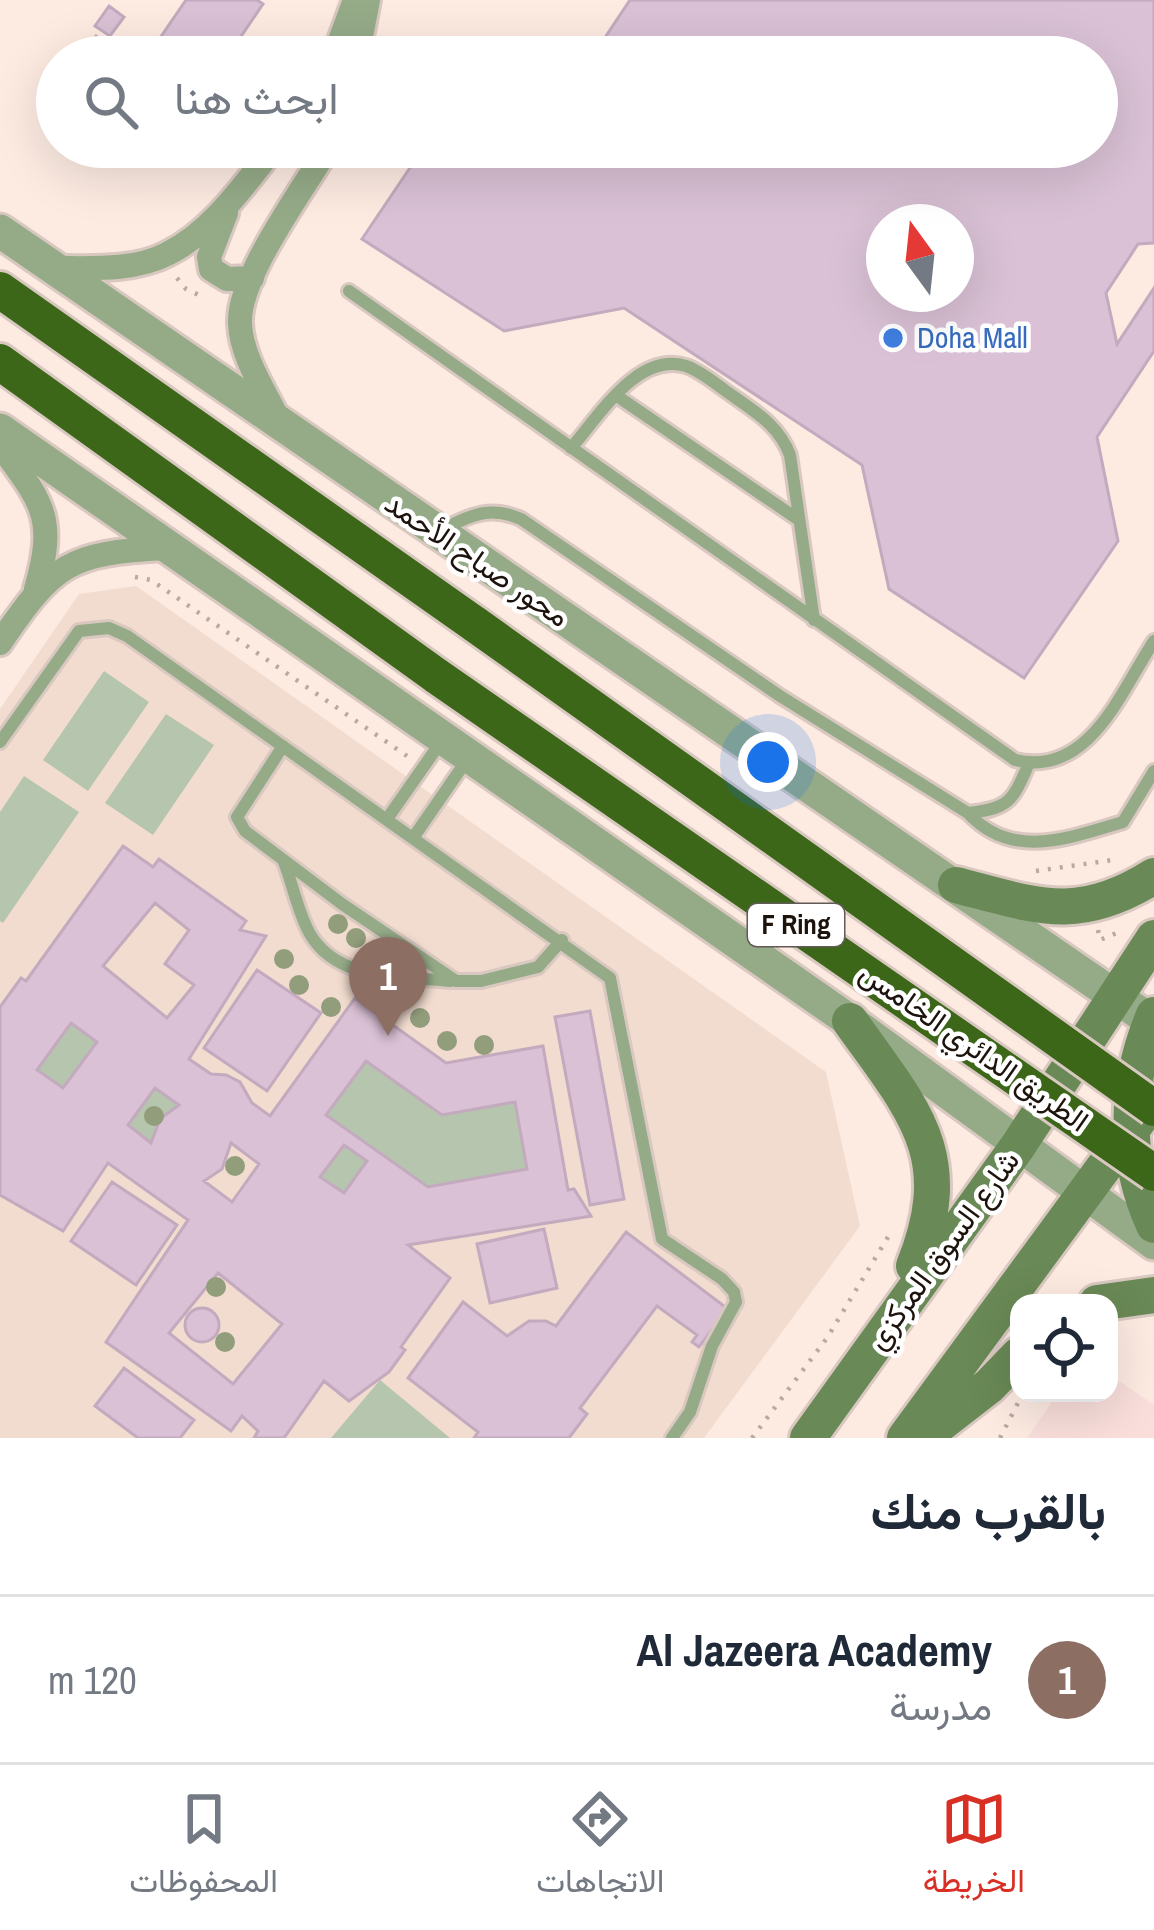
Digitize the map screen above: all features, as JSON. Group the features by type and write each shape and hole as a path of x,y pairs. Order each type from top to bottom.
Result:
{"highway":[{"name":"محور صباح الأحمد","path":"0,290 476,626"},
{"name":"الطريق الدائري الخامس","path":"0,362 438,677 1154,1173"},
{"name":"الطريق الدائري الخامس","path":"476,626 1142,1120"}],"main road":[{"path":"956,885 1040,907 1076,908 1113,898 1142,866"},
{"name":"شارع السوق المركزي","path":"808,1438 1018,1146 1154,938"},
{"path":"1153,1020 1136,1072 1142,1120 1138,1189 1154,1225"},
{"path":"850,1021 913,1110 927,1143 934,1182 930,1226 893,1318"},
{"path":"905,1438 1154,1099"},
{"path":"1118,1297 1154,1295"},
{"path":"922,1438 1010,1364"}],"street":[{"path":"342,36 356,0"},
{"path":"361,36 368,0"},
{"path":"55,268 103,267 160,257 187,242 257,168"},
{"path":"281,426 248,355 240,323 262,254 315,168"},
{"path":"231,200 209,256 211,269 227,279 252,278"},
{"name":"محور صباح الأحمد","path":"0,231 956,885"},
{"path":"0,430 850,1021"},
{"path":"0,445 39,499 48,532 36,590"},
{"path":"0,643 36,590 62,568 97,555 166,548"},
{"path":"956,885 1153,1020"},
{"name":"الطريق الدائري الخامس","path":"850,1021 1154,1244"}],"lane":[{"path":"349,291 1002,753 1029,763 1059,760 1084,745 1154,640"},
{"path":"572,448 641,373 656,366 687,367 701,374 779,433 790,454 814,620"},
{"path":"617,396 800,520"},
{"path":"437,533 468,516 501,510 521,519 780,696 968,813 985,831 1011,842 1066,839 1123,822 1154,771"},
{"path":"0,742 79,631 91,627 127,635 610,978 662,1239 722,1279 736,1302 712,1346 690,1412 672,1438"},
{"path":"284,746 237,817 245,832 456,981"},
{"path":"387,819 457,747"},
{"path":"413,838 457,747"},
{"path":"968,813 992,811 1013,800 1029,763"},
{"path":"284,860 304,920 324,951 363,973 482,981 538,967 562,940"}],"path":[{"path":"1084,866 1142,866"},
{"path":"752,1438 827,1338 897,1223"},
{"path":"1000,1438 1019,1402"}],"shaded area":[{"path":"136,586 826,1072 860,1226 704,1438 0,1438 0,709 79,594"},
{"path":"1118,1380 1154,1405 1154,1438 1027,1438 1052,1402 1118,1402"}],"green space":[{"path":"104,671 149,702 88,791 43,760"},
{"path":"166,714 214,745 153,835 105,803"},
{"path":"24,776 79,812 3,923 0,812"},
{"path":"71,1023 97,1042 63,1088 37,1070"},
{"path":"366,1061 515,1102 527,1169 428,1187 326,1115"},
{"path":"155,1088 179,1105 160,1119 151,1143 128,1125"},
{"path":"344,1145 367,1161 344,1193 320,1177"},
{"path":"380,1380 450,1438 331,1438"}],"building":[{"path":"186,0 257,0 263,4 241,36 161,36"},
{"name":"Doha Mall","path":"630,0 1154,0 1154,243 1138,244 1106,293 1117,344 1154,288 1154,351 1097,437 1118,541 1024,678 889,589 862,465 624,308 504,331 362,239 410,168 1118,168 1118,36 606,36"},
{"path":"109,6 124,17 110,36 95,26"},
{"path":"123,846 153,867 159,859 246,921 240,930 266,936 189,1059 211,1074 240,1082 252,1103 270,1116 355,998 446,1063 543,1046 568,1190 574,1189 591,1216 408,1245 450,1278 389,1372 349,1401 324,1381 284,1438 254,1438 258,1431 242,1416 231,1431 106,1342 188,1220 108,1163 63,1231 0,1195 0,1007 21,978 26,981","holes":["155,903 189,930 165,964 194,985 167,1018 103,966","71,1023 97,1042 63,1088 37,1070","366,1061 442,1115 515,1102 527,1169 428,1187 326,1115","155,1088 179,1105 160,1119 151,1143 128,1125","231,1143 259,1164 232,1202 204,1181 222,1169","344,1145 367,1161 344,1193 320,1177","218,1273 282,1324 233,1384 169,1333"]},
{"path":"257,970 321,1013 267,1091 204,1048"},
{"path":"590,1011 624,1199 590,1205 555,1017"},
{"path":"112,1182 177,1225 136,1285 71,1241"},
{"path":"544,1229 557,1288 490,1303 477,1244"},
{"path":"626,1232 728,1309 699,1347 692,1342 697,1335 657,1306 580,1408 587,1414 569,1438 474,1438 478,1432 408,1378 463,1302 507,1336 529,1321 556,1326"},
{"path":"202,1308 214,1313 219,1325 214,1337 202,1342 190,1337 185,1325 190,1313"},
{"path":"124,1368 194,1420 180,1438 138,1438 95,1406"}],"place":[{"name":"Doha Mall","path":"893,338"},
{"name":"Al Jazeera Academy","path":"388,1036"}]}
